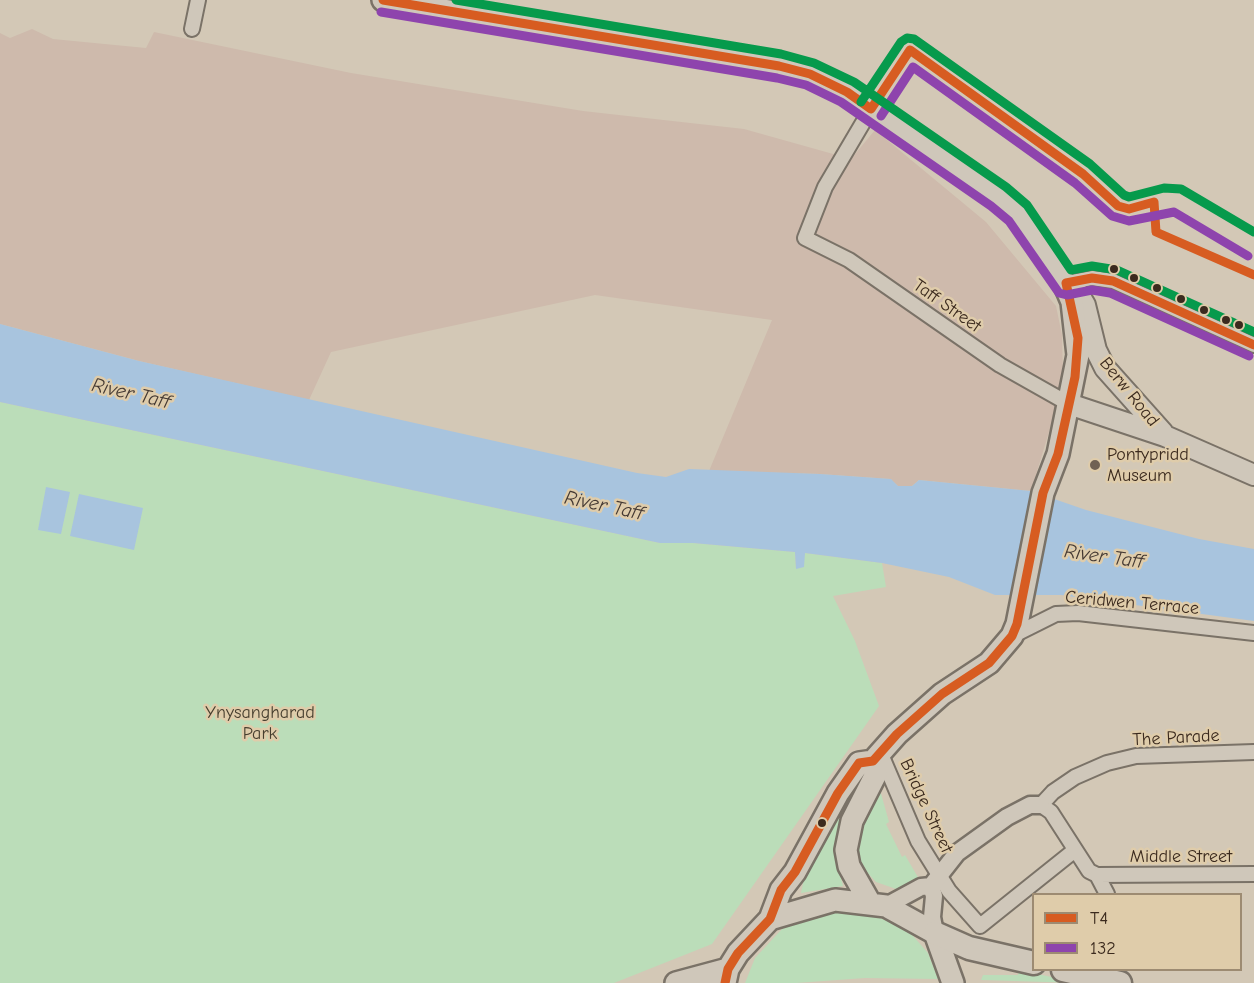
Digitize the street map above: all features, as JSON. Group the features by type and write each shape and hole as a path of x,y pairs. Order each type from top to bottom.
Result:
{"highway":[{"path":"935,933 969,948 1032,963"},
{"path":"1071,971 1120,983"}],"main road":[{"path":"383,0 779,66 810,74 847,92 1005,202 1018,213 1066,283 1078,338 1076,378 1058,454 1043,493 1014,630 989,663 942,694 876,756 859,763 838,793 795,872 781,891 770,919 726,976 676,983"},
{"name":"Berw Road","path":"1066,283 1078,293 1084,305 1096,350 1105,368 1165,436"},
{"name":"Berw Road","path":"1069,404 1165,436 1254,475"},
{"path":"876,756 876,774 852,821 846,850 849,866 878,905"},
{"path":"770,919 822,902 850,900 878,905 935,933 952,983"}],"street":[{"path":"192,29 198,0"},
{"name":"Taff Street","path":"871,109 825,187 805,238 849,260 1000,365 1069,404"},
{"path":"1066,283 1092,278 1113,281 1254,345"},
{"name":"Ceridwen Terrace","path":"1014,630 1056,614 1078,613 1254,633"},
{"name":"The Parade","path":"1041,805 1053,792 1075,777 1107,763 1136,756 1254,752"},
{"name":"Bridge Street","path":"876,756 935,881 980,926 1075,850"},
{"path":"878,905 935,881 957,853 1007,817 1030,805 1041,805 1051,812 1089,871 1103,875 1107,893"},
{"name":"Middle Street","path":"1103,875 1254,874"},
{"path":"935,881 932,917 935,933"}],"shaded area":[{"path":"32,29 53,39 146,48 154,32 351,73 583,111 744,129 851,159 875,130 986,222 1056,306 1062,335 1063,376 1056,409 1031,491 919,480 912,486 898,486 890,479 820,474 709,471 772,320 595,295 331,352 309,400 139,361 0,324 0,33 10,38"}],"green space":[{"name":"Ynysangharad Park","path":"0,402 660,543 693,543 795,552 796,569 805,553 882,563 886,587 833,596 855,641 879,706 712,944 614,983 0,983"},
{"path":"864,768 868,770 843,816 837,836 835,855 843,886 801,893 804,879"},
{"path":"880,790 889,822 886,824 902,857 905,855 919,879 899,890 876,882 864,869 857,856 857,839 865,815"},
{"path":"842,911 875,916 907,929 928,953 938,979 865,978 796,983 745,983 755,958 782,929 811,915"},
{"path":"1019,970 1079,983 981,980 983,975 1018,975"}],"water":[{"name":"River Taff","path":"0,324 139,361 637,473 666,477 689,469 820,474 891,479 898,486 912,486 919,480 1031,491 1086,510 1199,539 1254,549 1254,621 1061,595 995,595 949,577 882,563 805,553 804,567 796,569 795,552 693,543 660,543 0,402"},
{"path":"46,487 70,492 61,534 38,530"},
{"path":"79,494 143,508 134,550 70,536"}],"transit line":[{"name":"T4","path":"383,0 779,66 810,74 847,92 871,109 910,50 1083,174 1118,206 1129,209 1154,202 1156,232 1254,275"},
{"path":"456,0 781,54 814,63 854,82 1006,187 1027,205 1071,270 1092,266 1117,270 1254,332"},
{"name":"132","path":"381,12 777,78 806,85 841,102 991,206 1009,221 1059,293 1067,295 1092,290 1110,293 1249,356"},
{"path":"861,102 901,42 907,38 914,39 1090,164 1124,195 1129,197 1164,188 1181,189 1254,232"},
{"name":"132","path":"881,116 913,67 1075,183 1112,216 1129,221 1174,212 1248,256"},
{"name":"T4","path":"725,983 728,969 738,953 770,919 781,890 795,872 838,793 859,763 873,761 897,734 942,694 989,663 1012,636 1017,624 1043,493 1058,454 1075,377 1078,338 1066,283 1092,278 1113,281 1254,345"}],"place":[{"name":"Pontypridd Museum","path":"1095,465"}]}
